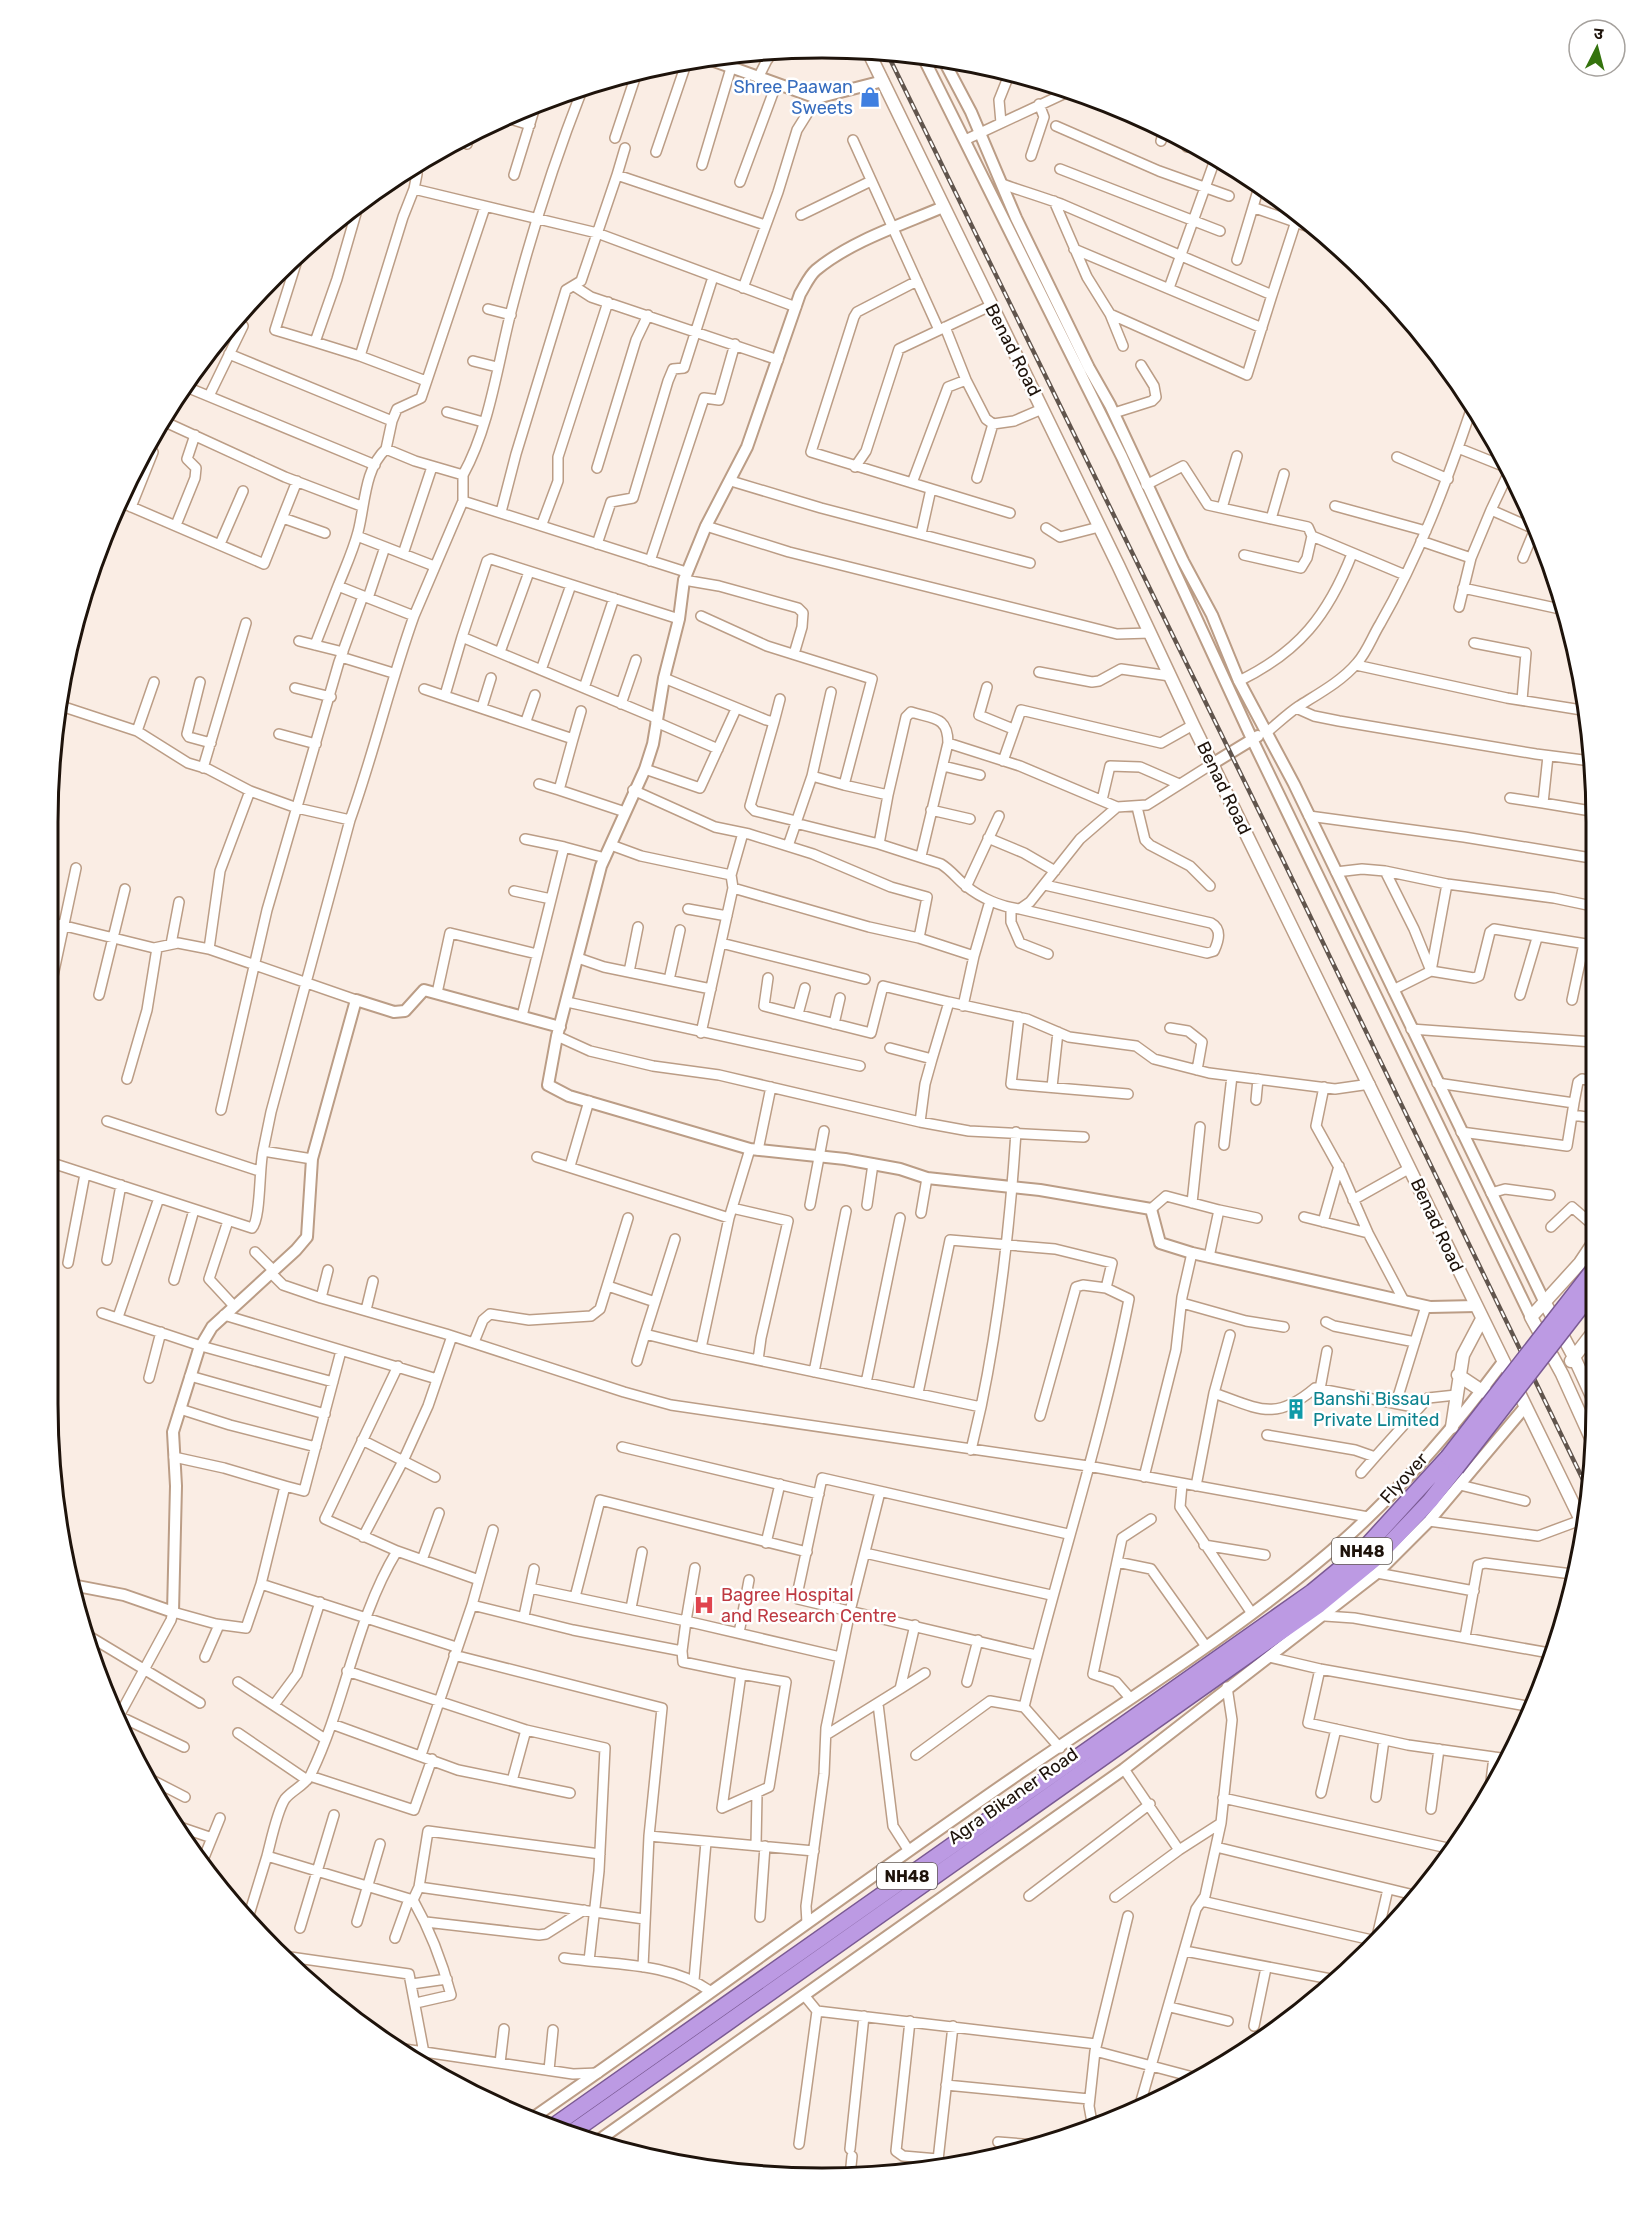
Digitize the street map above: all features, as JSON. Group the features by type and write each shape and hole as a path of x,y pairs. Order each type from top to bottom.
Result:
{"highway":[{"name":"Flyover","path":"1265,1635 1340,1570 1404,1508 1448,1457 1586,1279"},
{"name":"Flyover","path":"1265,1635 1319,1605 1375,1559 1407,1526 1456,1468 1586,1300"},
{"name":"NH48","path":"559,2121 1265,1635"},
{"name":"Agra Bikaner Road","path":"578,2128 1265,1635"}],"main road":[{"name":"Benad Road","path":"873,60 1193,725 1578,1514"},
{"path":"1586,1252 1531,1317 1562,1374 1586,1426"},
{"path":"1545,1303 1586,1383"},
{"path":"1452,1427 1458,1375 1463,1355 1482,1319"},
{"path":"1562,1374 1586,1344"},
{"path":"1458,1375 1482,1391 1525,1407"}],"street":[{"path":"759,78 767,61"},
{"path":"723,65 817,98 883,81"},
{"path":"928,66 1122,457 1252,739 1531,1317"},
{"path":"702,165 731,68"},
{"path":"948,69 981,133 1002,184 1089,368 1114,413 1146,485 1212,615 1239,681 1309,816 1545,1303"},
{"path":"656,153 684,71"},
{"path":"1001,123 999,100 1006,82"},
{"path":"615,138 633,83"},
{"path":"740,182 776,85"},
{"path":"965,140 1058,96"},
{"path":"743,288 797,130 817,98"},
{"path":"58,1165 228,1221 252,1228 255,1224 259,1211 259,1171 263,1150 350,820 366,776 393,673 434,566 463,501 464,476 471,462 483,422 538,220 579,99"},
{"path":"1030,156 1044,117 1039,104"},
{"path":"514,175 532,116"},
{"path":"520,121 530,124"},
{"path":"1056,126 1228,196"},
{"path":"853,140 917,281 986,419 993,424 1014,421 1042,409"},
{"path":"501,512 516,454 566,290 581,281 625,148"},
{"path":"1169,288 1213,166"},
{"path":"1060,169 1194,223 1220,231"},
{"path":"617,175 765,225"},
{"path":"360,356 403,217 414,189 415,177"},
{"path":"801,215 871,181"},
{"path":"1002,184 1054,201 1272,295"},
{"path":"414,189 538,220 566,223 796,307"},
{"path":"1237,260 1258,194"},
{"path":"1054,201 1074,249 1110,314 1124,346"},
{"path":"315,645 357,536 361,506 375,465 379,456 386,449 397,409 422,398 485,207"},
{"path":"943,207 893,228 814,271 796,307 747,447 706,526 685,576 679,619 645,769 633,790 605,858 558,1032 548,1085 569,1096 754,1149 873,1164 927,1178 1012,1189 1040,1190 1151,1209"},
{"path":"1255,208 1289,217"},
{"path":"315,342 355,218"},
{"path":"1110,314 1247,375 1297,223"},
{"path":"1074,249 1262,328"},
{"path":"293,271 275,330 360,356 426,381"},
{"path":"597,544 611,502 633,498 668,381 673,369 684,369 713,277"},
{"path":"917,281 857,312 814,437 813,453 1010,513"},
{"path":"574,285 591,297 778,360"},
{"path":"542,524 558,481 558,457 608,302"},
{"path":"855,467 866,451 899,349 990,306"},
{"path":"488,309 511,315"},
{"path":"597,468 636,340 648,315"},
{"path":"209,396 243,326"},
{"path":"650,561 704,398 719,400 735,344"},
{"path":"229,354 392,421"},
{"path":"473,361 498,367"},
{"path":"1114,413 1152,401 1156,397 1154,386 1141,365"},
{"path":"912,483 948,387 966,380"},
{"path":"193,390 375,465"},
{"path":"447,412 483,422"},
{"path":"948,743 1003,760 1117,807 1137,807 1147,805 1252,739 1267,732 1356,664 1394,600 1426,531 1448,479 1469,416"},
{"path":"171,424 297,481 361,506"},
{"path":"976,478 993,424"},
{"path":"176,525 195,478 196,468 187,455 195,435"},
{"path":"1458,448 1496,463"},
{"path":"386,449 432,467 464,476"},
{"path":"1222,507 1237,456"},
{"path":"1396,457 1448,479"},
{"path":"131,507 148,464"},
{"path":"1146,485 1182,466 1208,505 1308,527 1312,536 1307,558 1301,568 1244,555"},
{"path":"404,554 432,467"},
{"path":"1271,519 1284,474"},
{"path":"1459,608 1471,558 1505,480"},
{"path":"128,506 264,564 297,481"},
{"path":"731,481 1030,563"},
{"path":"921,534 931,489"},
{"path":"220,544 243,491"},
{"path":"463,501 542,524 650,561 685,576 798,608 803,613 802,627 794,654"},
{"path":"1335,506 1426,531"},
{"path":"1491,510 1526,525"},
{"path":"283,518 325,533"},
{"path":"706,526 789,552 1117,634 1150,633"},
{"path":"1046,528 1060,537 1099,527"},
{"path":"357,536 434,566"},
{"path":"1312,536 1405,575"},
{"path":"1523,558 1532,540"},
{"path":"1421,541 1471,558"},
{"path":"221,1110 267,910 342,654 385,547"},
{"path":"1239,681 1285,652 1309,631 1337,591 1352,554"},
{"path":"445,695 489,559 679,619"},
{"path":"500,652 530,572"},
{"path":"542,670 571,585"},
{"path":"338,586 414,616"},
{"path":"1463,588 1555,607"},
{"path":"584,688 614,598"},
{"path":"701,616 767,646 872,679 844,785"},
{"path":"203,768 246,623"},
{"path":"462,637 621,704 718,749"},
{"path":"299,641 393,673"},
{"path":"1474,643 1526,653 1522,700"},
{"path":"621,704 636,660"},
{"path":"1356,664 1522,700 1578,709"},
{"path":"1039,672 1092,682 1099,681 1121,669 1170,676"},
{"path":"482,707 491,678"},
{"path":"664,678 774,722"},
{"path":"137,731 154,682"},
{"path":"200,682 187,734 189,737 211,743"},
{"path":"987,687 979,715 1013,729"},
{"path":"295,688 331,697"},
{"path":"424,689 526,721 573,739"},
{"path":"789,846 812,776 831,692"},
{"path":"526,721 535,695"},
{"path":"780,699 750,806 755,811 921,856 949,869 966,886 990,901 1207,953 1214,951 1219,941 1216,926 1210,923 1045,885"},
{"path":"67,708 137,731 188,763 250,791 297,808 350,820"},
{"path":"645,769 700,788 735,708"},
{"path":"1296,708 1314,716 1339,721 1584,760"},
{"path":"1003,760 1018,712 1024,710 1161,743 1193,725"},
{"path":"559,790 581,711"},
{"path":"879,844 906,717 911,712 946,725 948,743 921,856"},
{"path":"279,734 316,744"},
{"path":"1543,803 1548,756"},
{"path":"944,766 980,775"},
{"path":"1102,800 1110,766 1140,768 1179,784"},
{"path":"812,776 888,795"},
{"path":"539,784 625,812"},
{"path":"633,790 715,827 789,846 891,887 927,897 919,938"},
{"path":"208,949 220,871 250,791"},
{"path":"1510,798 1586,810"},
{"path":"1048,954 1020,943 1011,922 1016,908 1030,902 1080,839 1117,807"},
{"path":"1137,807 1144,840 1190,866 1210,886"},
{"path":"931,810 970,819"},
{"path":"966,886 999,816"},
{"path":"1309,816 1464,837 1586,857"},
{"path":"701,1032 733,888 731,875 743,833"},
{"path":"988,838 1024,853 1055,871"},
{"path":"525,839 605,858"},
{"path":"611,845 641,856 731,875"},
{"path":"522,1016 564,847"},
{"path":"58,953 76,868"},
{"path":"1336,872 1362,868 1385,871 1448,884 1554,898 1586,905"},
{"path":"1385,871 1414,929 1431,971"},
{"path":"1431,971 1448,884"},
{"path":"733,888 869,927 919,938 974,956"},
{"path":"99,995 124,889"},
{"path":"514,891 551,899"},
{"path":"963,1006 990,901"},
{"path":"171,944 179,902"},
{"path":"688,909 727,916"},
{"path":"58,924 157,948 171,944 208,949 256,963 394,1012 405,1011 412,1006 419,993 424,990 522,1016 590,1050 653,1066 719,1075 920,1122 969,1131 1084,1137"},
{"path":"629,972 638,927"},
{"path":"1392,990 1431,971 1474,978 1479,976 1490,932 1494,929 1537,938 1586,944"},
{"path":"669,980 680,930"},
{"path":"437,993 450,933 537,954"},
{"path":"1520,995 1537,938"},
{"path":"721,943 786,957 865,979"},
{"path":"127,1079 147,1010 157,948"},
{"path":"1572,1000 1586,951"},
{"path":"578,958 711,990"},
{"path":"768,978 762,1005 871,1033 883,986 963,1006 1020,1017 1069,1038 1136,1046 1154,1059 1197,1070 1335,1089 1370,1084"},
{"path":"798,1014 805,988"},
{"path":"834,1024 840,998"},
{"path":"123,1710 171,1620 173,1612 176,1486 173,1432 190,1376 201,1346 212,1327 273,1272 307,1237 312,1159 356,1000"},
{"path":"567,1002 860,1066"},
{"path":"920,1122 925,1084 949,1002"},
{"path":"1020,1017 1011,1084 1128,1094"},
{"path":"1170,1028 1188,1031 1202,1042 1197,1070"},
{"path":"1411,1029 1586,1042"},
{"path":"1052,1087 1058,1032"},
{"path":"890,1048 932,1059"},
{"path":"1224,1145 1232,1076"},
{"path":"1256,1100 1258,1079"},
{"path":"1461,1132 1567,1146 1578,1082 1582,1079 1586,1080"},
{"path":"1437,1083 1574,1103"},
{"path":"701,1348 730,1213 754,1149 771,1087"},
{"path":"1324,1087 1316,1126 1339,1166 1368,1233 1404,1301"},
{"path":"570,1166 589,1101"},
{"path":"1573,1115 1586,1118"},
{"path":"107,1121 259,1171"},
{"path":"1192,1203 1200,1127"},
{"path":"810,1205 824,1131"},
{"path":"972,1450 1001,1304 1008,1245 1016,1132"},
{"path":"263,1150 312,1159"},
{"path":"537,1156 730,1213 788,1221 760,1338 758,1360"},
{"path":"867,1205 873,1164"},
{"path":"1323,1222 1339,1166"},
{"path":"1353,1200 1410,1168"},
{"path":"68,1263 85,1174"},
{"path":"921,1213 927,1178"},
{"path":"107,1260 121,1185"},
{"path":"1491,1193 1505,1189 1550,1195"},
{"path":"1151,1209 1166,1196 1257,1218"},
{"path":"118,1317 159,1198"},
{"path":"1551,1227 1572,1207 1586,1219"},
{"path":"1151,1209 1160,1243 1192,1253 1426,1306 1476,1306"},
{"path":"174,1280 194,1210"},
{"path":"1209,1257 1219,1210"},
{"path":"814,1372 846,1211"},
{"path":"1304,1217 1368,1233"},
{"path":"474,1342 483,1320 490,1314 529,1320 591,1316 600,1310 628,1218"},
{"path":"866,1383 900,1218"},
{"path":"228,1221 208,1279 234,1306"},
{"path":"637,1361 675,1239"},
{"path":"918,1394 950,1240 1055,1249 1112,1263 1106,1288"},
{"path":"255,1252 283,1285 452,1335 585,1380 671,1405 1088,1466 1368,1517"},
{"path":"1144,1477 1176,1350 1192,1253"},
{"path":"321,1298 328,1270"},
{"path":"366,1310 373,1281"},
{"path":"1023,1707 1051,1595 1118,1353 1129,1299 1106,1288 1083,1285 1076,1287 1040,1416"},
{"path":"608,1286 655,1302"},
{"path":"1182,1303 1227,1316 1284,1327"},
{"path":"1396,1403 1426,1306"},
{"path":"102,1313 201,1346 333,1383"},
{"path":"224,1315 437,1379"},
{"path":"1326,1322 1334,1326 1415,1342"},
{"path":"149,1378 161,1332"},
{"path":"645,1334 981,1407"},
{"path":"363,1537 403,1461 437,1379 452,1335"},
{"path":"1196,1486 1214,1393 1230,1335"},
{"path":"174,1457 224,1468 304,1491 341,1351"},
{"path":"1320,1389 1327,1351"},
{"path":"539,2113 1293,1582 1368,1517 1420,1465 1482,1391 1503,1362"},
{"path":"398,1366 325,1519 397,1551 479,1580"},
{"path":"190,1376 325,1414"},
{"path":"1214,1393 1266,1412 1296,1404 1315,1388 1419,1408"},
{"path":"1361,1473 1428,1398 1456,1395"},
{"path":"605,2136 1124,1769 1174,1732 1227,1687 1325,1616 1377,1573 1429,1521 1525,1407"},
{"path":"180,1409 230,1425 316,1447"},
{"path":"1268,1435 1355,1450 1375,1457"},
{"path":"362,1440 435,1477"},
{"path":"622,1447 819,1494"},
{"path":"1036,1655 797,1598 822,1478 1068,1534"},
{"path":"766,1543 780,1484"},
{"path":"1182,1484 1180,1507 1251,1612"},
{"path":"1460,1485 1525,1501"},
{"path":"81,1587 124,1595 219,1625 246,1628 261,1584 285,1486"},
{"path":"807,1923 806,1906 826,1735 850,1611 880,1492"},
{"path":"575,1597 600,1500 807,1552"},
{"path":"422,1560 439,1513"},
{"path":"1130,1698 1116,1682 1093,1674 1122,1539 1150,1519"},
{"path":"1429,1521 1538,1536 1577,1523"},
{"path":"421,1755 472,1605 493,1530"},
{"path":"1204,1545 1265,1555"},
{"path":"250,1911 284,1800 309,1778 332,1724 365,1618 382,1577 397,1551"},
{"path":"631,1608 642,1552"},
{"path":"865,1553 1051,1595"},
{"path":"1117,1563 1151,1569 1205,1645"},
{"path":"1465,1637 1478,1565 1485,1563 1567,1573"},
{"path":"695,1568 682,1651 683,1662 786,1682 769,1787 722,1808 741,1674"},
{"path":"524,1616 534,1569"},
{"path":"1377,1573 1474,1591"},
{"path":"739,1633 749,1580"},
{"path":"261,1584 320,1602 455,1651 662,1708 649,1836 643,1967"},
{"path":"530,1588 631,1608 840,1657"},
{"path":"274,1705 297,1674 320,1602"},
{"path":"472,1605 524,1616 573,1630 682,1651"},
{"path":"1325,1616 1465,1637 1545,1652"},
{"path":"205,1657 219,1625"},
{"path":"900,1689 915,1625"},
{"path":"96,1640 200,1704"},
{"path":"967,1682 978,1640"},
{"path":"1269,1657 1320,1669 1524,1706"},
{"path":"1320,1669 1308,1723 1384,1740 1500,1758"},
{"path":"347,1671 526,1730 605,1748 600,1854 589,1911 589,1962"},
{"path":"826,1735 926,1673"},
{"path":"238,1682 325,1739"},
{"path":"1142,2098 1170,2007 1196,1909 1205,1896 1221,1823 1233,1720 1227,1687"},
{"path":"916,1755 990,1701 1023,1707 1060,1748"},
{"path":"878,1704 894,1826 909,1851"},
{"path":"126,1718 184,1747"},
{"path":"332,1724 373,1741 421,1755 458,1770 570,1793"},
{"path":"1322,1793 1336,1729"},
{"path":"512,1782 526,1730"},
{"path":"238,1732 309,1778 414,1810 432,1760"},
{"path":"1376,1797 1384,1740"},
{"path":"1431,1809 1439,1749"},
{"path":"1492,1772 1494,1757"},
{"path":"1124,1769 1150,1804 1179,1850"},
{"path":"160,1784 185,1797"},
{"path":"757,1794 761,1846 760,1917"},
{"path":"1223,1798 1445,1847"},
{"path":"1029,1896 1150,1804"},
{"path":"300,1928 334,1815"},
{"path":"205,1855 220,1818"},
{"path":"1115,1897 1179,1850 1221,1823"},
{"path":"187,1830 212,1838"},
{"path":"395,1938 419,1887 428,1831 600,1854"},
{"path":"649,1836 814,1851"},
{"path":"694,1980 706,1842"},
{"path":"357,1922 380,1844"},
{"path":"1216,1847 1408,1895"},
{"path":"267,1856 411,1900 426,1922 451,1995 416,2003"},
{"path":"419,1887 644,1919"},
{"path":"1379,1927 1388,1889"},
{"path":"1202,1901 1368,1939"},
{"path":"426,1922 539,1935 546,1934 589,1911"},
{"path":"1092,2119 1089,2099 1095,2047 1128,1916"},
{"path":"1185,1951 1327,1978"},
{"path":"296,1958 409,1974 424,2053"},
{"path":"564,1958 643,1967 694,1980 710,1991"},
{"path":"1254,2026 1266,1968"},
{"path":"412,1984 447,1979"},
{"path":"804,1995 817,2011 953,2026 1095,2047 1187,2076"},
{"path":"1170,2007 1228,2021"},
{"path":"799,2144 817,2011"},
{"path":"850,2167 864,2016"},
{"path":"910,2021 896,2151 903,2156 926,2161"},
{"path":"938,2159 953,2026"},
{"path":"500,2063 504,2029"},
{"path":"549,2070 553,2030"},
{"path":"417,2052 549,2070 598,2073"},
{"path":"946,2085 1089,2099"},
{"path":"998,2142 1015,2143"}],"railway":[{"path":"891,62 1281,856 1583,1479"}],"place":[{"name":"Shree Paawan Sweets","path":"870,97"},
{"name":"Banshi Bissau Private Limited","path":"1296,1409"},
{"name":"Bagree Hospital and Research Centre","path":"704,1605"}]}
